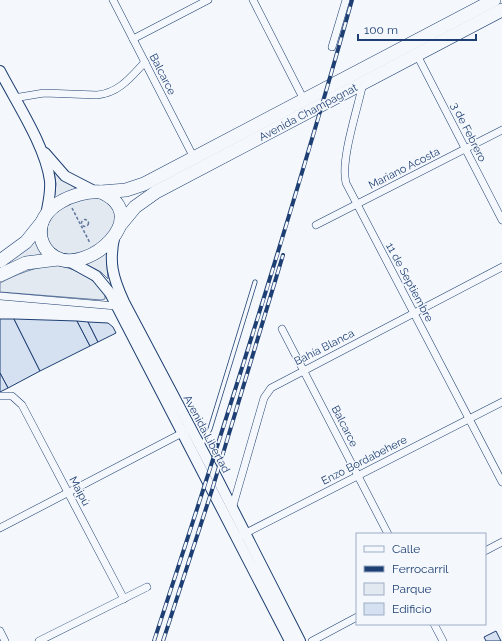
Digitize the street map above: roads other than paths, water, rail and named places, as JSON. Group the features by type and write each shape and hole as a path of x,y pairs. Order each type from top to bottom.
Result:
{"highway":[{"name":"Avenida Champagnat","path":"98,192 126,190 140,186 494,0"},
{"name":"Avenida Champagnat","path":"118,229 135,207 156,192 502,10"},
{"path":"0,261 26,242 44,218 57,205 74,195 98,192 116,202 120,211 118,229 104,246 92,254 63,260 26,263 0,275"},
{"path":"44,218 40,234 42,243 49,252 63,260"}],"main road":[{"path":"0,71 38,145 50,179 50,195 44,218"},
{"path":"38,145 65,176 98,192"},
{"name":"Avenida Libertad","path":"118,229 112,259 116,283 187,431 241,536 300,641"},
{"name":"Avenida Libertad","path":"63,260 85,268 101,281 110,293 187,431 201,447 232,510 241,536 290,641"}],"street":[{"name":"Balcarce","path":"112,0 194,158"},
{"path":"133,39 208,0"},
{"path":"253,0 304,100"},
{"path":"332,47 346,0"},
{"name":"3 de Febrero","path":"417,55 502,220"},
{"path":"14,98 44,93 106,94 124,84 144,62"},
{"name":"11 de Septiembre","path":"364,83 344,170 346,183 502,482"},
{"name":"Mariano Acosta","path":"316,226 502,130"},
{"name":"Bahía Blanca","path":"232,510 266,394 271,388 303,370 414,314 502,266"},
{"path":"0,296 116,306"},
{"name":"Balcarce","path":"282,329 387,533"},
{"name":"Maipú","path":"0,396 12,396 22,405 124,599"},
{"name":"Enzo Bordabehere","path":"241,536 502,402"},
{"path":"0,528 187,431"},
{"path":"486,550 502,542"},
{"path":"39,641 147,587"},
{"path":"312,641 356,619"},
{"path":"435,625 443,641"},
{"path":"0,631 5,641"}],"lane":[{"path":"201,447 210,429 254,282"}],"railway":[{"path":"154,641 257,321 306,161 352,0"},
{"path":"163,641 212,490 283,255"}]}
